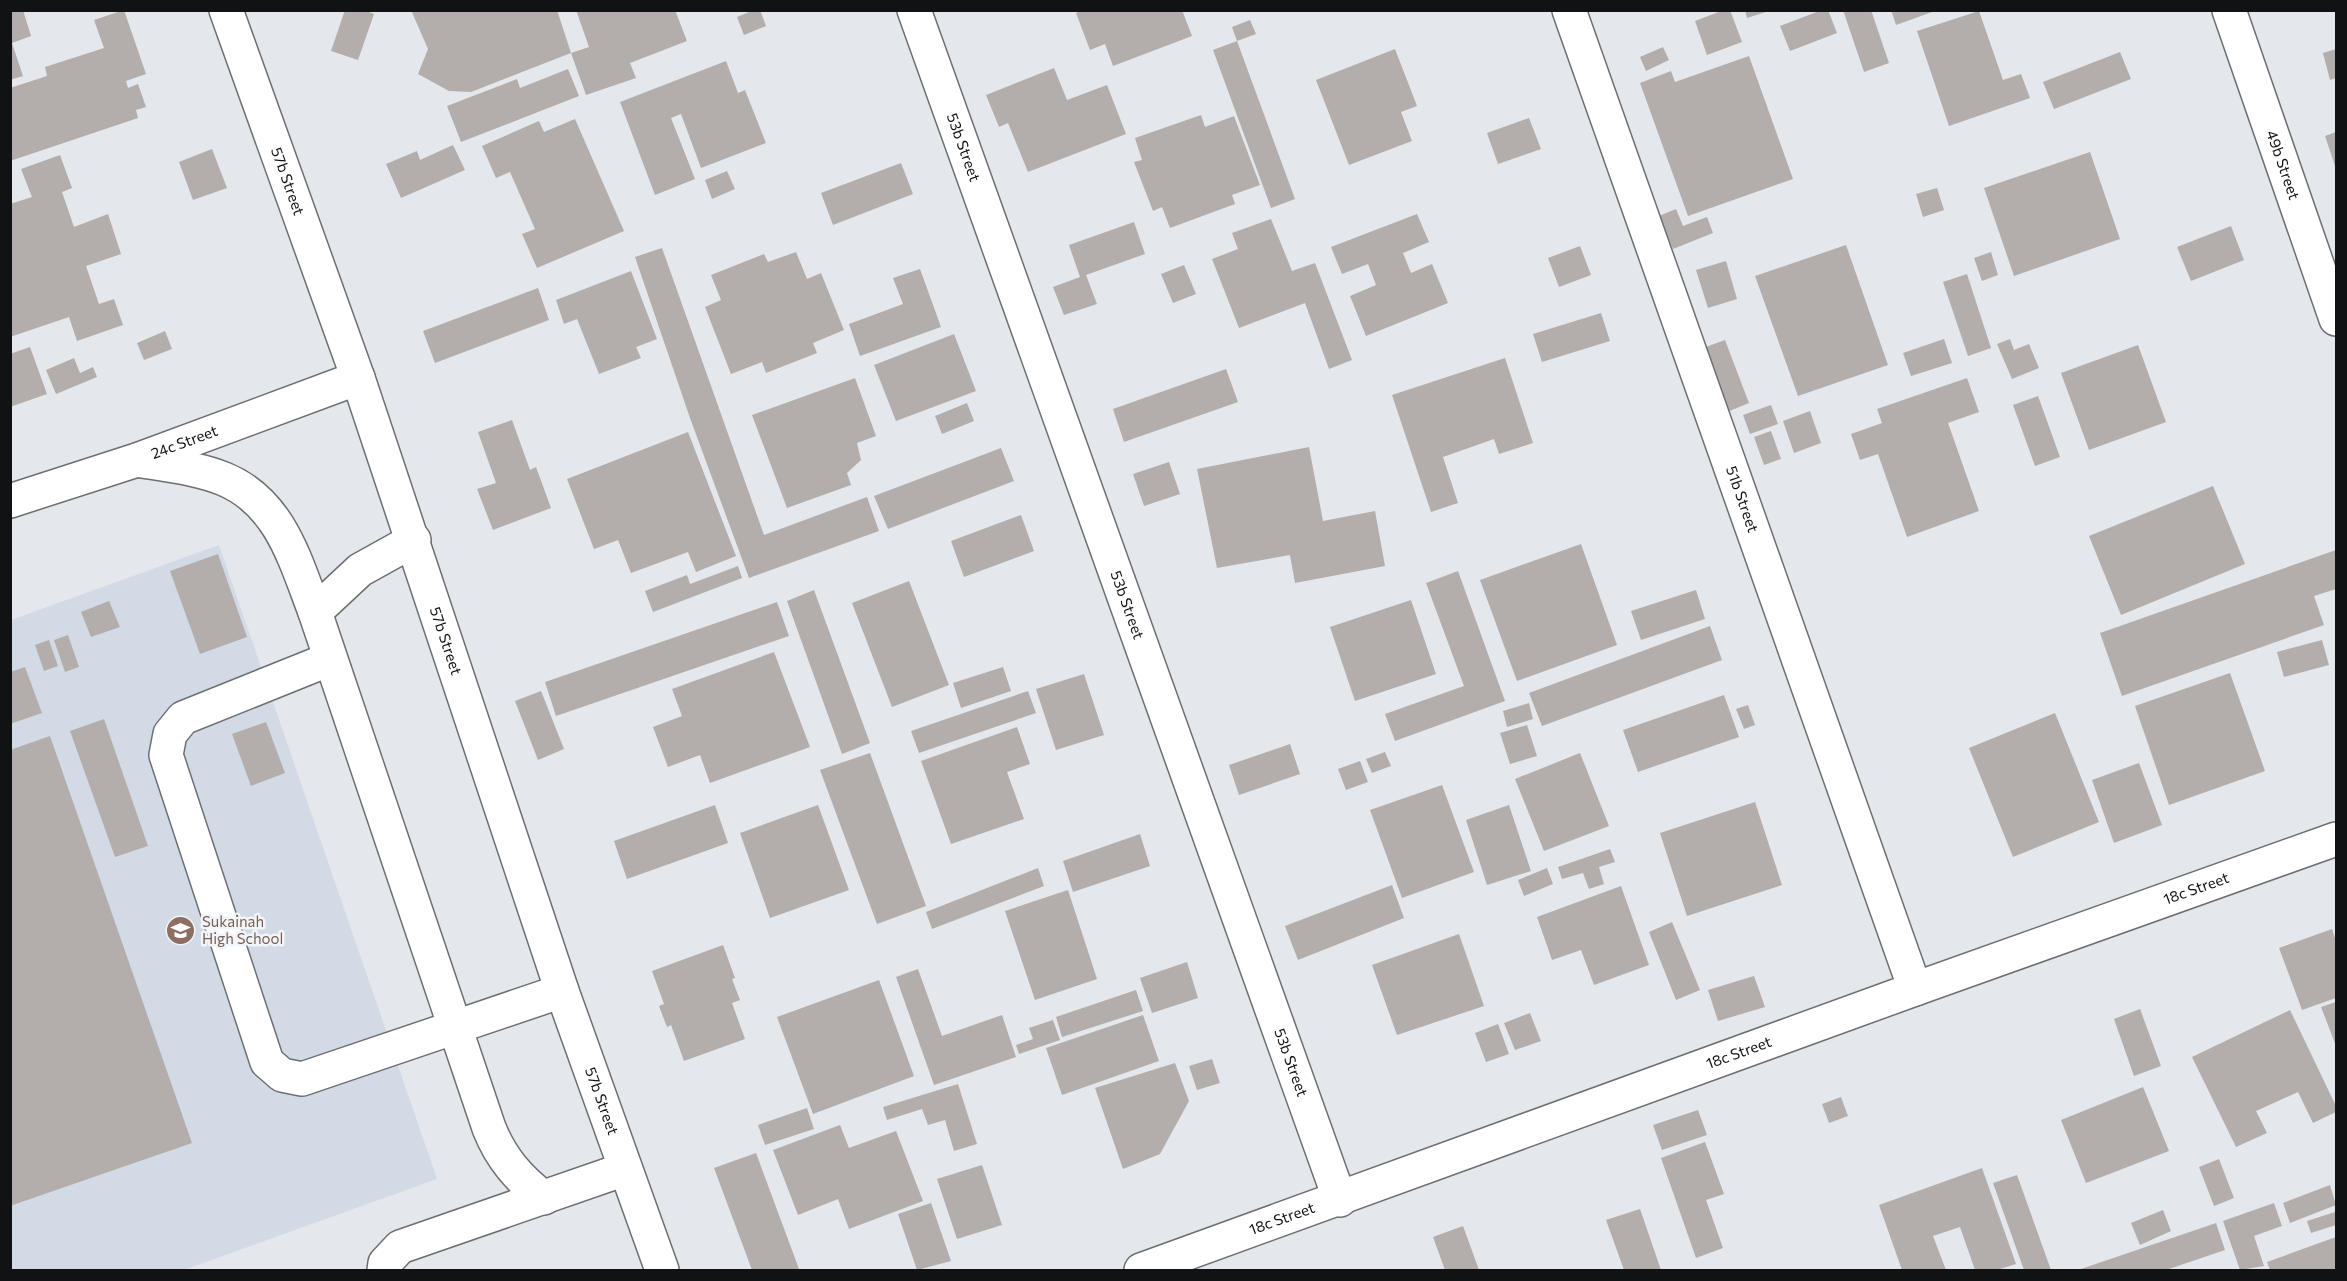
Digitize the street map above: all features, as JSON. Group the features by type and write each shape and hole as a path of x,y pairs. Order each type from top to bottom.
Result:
{"street":[{"name":"57b Street","path":"226,10 358,378 414,540 562,991 662,1270"},
{"name":"53b Street","path":"914,10 1340,1200"},
{"name":"51b Street","path":"1569,10 1915,989"},
{"name":"49b Street","path":"2229,10 2337,319"},
{"name":"24c Street","path":"10,501 137,460 358,378"},
{"path":"137,460 223,478 250,493 273,515 289,543 315,612 497,1149 510,1168 544,1198"},
{"path":"315,612 360,570 414,540"},
{"path":"330,659 183,718 170,734 166,755 267,1062 282,1075 302,1079 562,991"},
{"name":"18c Street","path":"1141,1270 1340,1200 1915,989 2337,839"},
{"path":"384,1270 386,1263 400,1247 625,1169"}],"shaded area":[{"name":"Sukainah High School","path":"219,545 437,1179 184,1270 11,1270 11,620"}],"building":[{"path":"10,10 23,10 31,36 12,43 23,76 10,80"},
{"path":"124,10 146,74 126,81 128,88 138,84 146,107 136,110 138,118 10,161 10,88 47,76 45,67 104,48 94,20"},
{"path":"345,10 364,10 374,14 358,60 331,51"},
{"path":"411,10 557,10 571,53 471,92 449,91 418,74 428,49"},
{"path":"576,10 675,10 687,41 630,63 636,78 586,95 571,53 589,47"},
{"path":"760,10 766,26 744,35 737,17"},
{"path":"1082,10 1182,10 1192,36 1113,66 1105,44 1090,50 1076,13"},
{"path":"1730,10 1742,42 1707,55 1695,21"},
{"path":"1745,10 1769,10 1769,11 1747,18"},
{"path":"1822,10 1828,10 1837,33 1790,51 1780,26"},
{"path":"1843,10 1871,10 1889,63 1864,72"},
{"path":"1891,10 1935,10 1935,11 1896,25"},
{"path":"1979,11 2003,80 2021,74 2030,98 1949,126 1917,31"},
{"path":"1250,20 1256,34 1237,41 1232,27"},
{"path":"1237,41 1295,199 1271,208 1213,50"},
{"path":"1663,47 1669,60 1646,71 1640,57"},
{"path":"1395,49 1417,106 1401,112 1412,141 1349,165 1316,80"},
{"path":"2336,49 2336,78 2330,80 2323,53"},
{"path":"2120,52 2131,79 2054,109 2043,82"},
{"path":"1749,56 1793,179 1688,216 1640,83 1671,71 1675,82"},
{"path":"726,61 738,93 745,90 766,143 701,168 681,114 671,118 695,179 655,195 620,102"},
{"path":"1054,68 1067,100 1107,85 1126,134 1028,172 1008,123 999,127 986,95"},
{"path":"568,69 579,96 461,142 447,106 517,79 520,88"},
{"path":"1201,115 1205,127 1234,116 1260,185 1232,195 1235,204 1170,228 1162,207 1153,211 1134,162 1142,160 1135,138"},
{"path":"1529,118 1541,149 1498,164 1487,133"},
{"path":"575,119 624,231 537,268 522,234 535,229 510,172 496,178 482,146 539,121 544,132"},
{"path":"2336,132 2336,169 2325,136"},
{"path":"453,145 465,170 401,198 386,164 417,151 420,160"},
{"path":"212,149 227,188 193,200 179,162"},
{"path":"2090,152 2120,239 2014,276 1984,188"},
{"path":"60,155 72,188 62,192 74,227 108,214 121,254 86,266 99,304 114,299 123,325 77,341 69,317 10,337 10,204 32,197 21,169"},
{"path":"901,163 913,194 833,225 821,193"},
{"path":"727,171 735,189 712,199 705,180"},
{"path":"1937,188 1944,210 1923,217 1916,194"},
{"path":"1676,209 1683,226 1707,217 1713,233 1673,249 1659,216"},
{"path":"1417,214 1429,242 1403,253 1411,273 1432,264 1448,303 1366,336 1350,296 1376,285 1368,264 1342,274 1331,247"},
{"path":"1271,219 1292,271 1315,263 1352,360 1329,369 1305,303 1239,328 1212,259 1238,249 1232,233"},
{"path":"1134,222 1145,254 1086,275 1097,304 1064,315 1053,287 1080,277 1069,245"},
{"path":"2231,226 2244,260 2191,281 2177,247"},
{"path":"1846,245 1888,365 1798,396 1755,276"},
{"path":"1580,246 1591,275 1559,287 1548,258"},
{"path":"662,248 764,535 867,497 879,531 749,578 690,418 635,257"},
{"path":"796,252 807,279 821,273 844,330 813,343 817,353 766,373 762,362 731,374 705,307 721,300 711,275 764,254 768,262"},
{"path":"1991,252 1998,275 1982,281 1974,258"},
{"path":"1726,261 1737,299 1708,308 1696,270"},
{"path":"1184,265 1196,294 1173,303 1161,274"},
{"path":"920,269 941,327 860,356 849,324 903,304 893,278"},
{"path":"631,271 657,339 636,347 641,358 599,374 577,319 564,324 556,300"},
{"path":"1967,274 1991,348 1968,356 1943,282"},
{"path":"538,288 549,320 435,363 423,331"},
{"path":"1601,313 1610,341 1542,362 1533,334"},
{"path":"165,331 172,349 144,360 137,343"},
{"path":"954,334 976,391 896,421 874,365"},
{"path":"1944,339 1952,363 1911,376 1903,353"},
{"path":"2010,339 2014,350 2029,344 2039,368 2012,379 1997,344"},
{"path":"1725,340 1749,403 1727,412 1703,348"},
{"path":"2138,345 2166,422 2089,450 2061,373"},
{"path":"30,347 47,394 10,407 10,354"},
{"path":"74,358 80,373 93,367 97,377 56,394 46,370"},
{"path":"1505,358 1533,443 1499,454 1494,439 1443,457 1458,503 1431,512 1392,395"},
{"path":"1226,369 1238,402 1124,442 1113,409"},
{"path":"855,378 876,436 857,443 861,460 847,473 851,485 787,508 752,415"},
{"path":"1967,378 1979,412 1948,423 1979,511 1907,537 1878,454 1860,460 1851,434 1882,423 1877,409"},
{"path":"2038,396 2060,457 2035,466 2013,405"},
{"path":"967,403 974,421 942,434 935,416"},
{"path":"1771,405 1778,424 1750,434 1743,415"},
{"path":"1810,411 1821,443 1794,453 1783,421"},
{"path":"512,420 530,470 536,467 551,508 493,530 477,489 496,483 478,432"},
{"path":"1771,431 1781,459 1764,465 1754,437"},
{"path":"688,432 736,556 696,572 688,552 631,573 618,540 594,549 567,479"},
{"path":"1309,447 1323,521 1375,511 1385,566 1295,583 1290,555 1217,568 1197,469"},
{"path":"1001,448 1014,481 888,529 874,496"},
{"path":"1169,462 1180,494 1144,506 1133,474"},
{"path":"2213,486 2245,564 2121,615 2089,536"},
{"path":"1021,515 1034,551 964,577 951,541"},
{"path":"1581,544 1617,645 1517,681 1480,580"},
{"path":"2336,550 2336,589 2314,596 2324,625 2122,696 2100,633"},
{"path":"218,554 247,637 200,654 170,571"},
{"path":"738,566 742,578 653,612 645,591 687,575 690,584"},
{"path":"1458,571 1505,701 1395,741 1385,714 1464,686 1426,583"},
{"path":"909,581 949,685 892,707 852,603"},
{"path":"814,590 870,743 842,754 787,601"},
{"path":"1696,590 1705,619 1641,640 1631,611"},
{"path":"1411,600 1436,674 1355,701 1330,627"},
{"path":"109,601 120,627 91,637 81,612"},
{"path":"777,602 789,636 556,716 545,682"},
{"path":"1710,626 1722,660 1542,726 1529,693"},
{"path":"68,635 79,667 65,672 54,640"},
{"path":"49,640 58,666 44,671 35,645"},
{"path":"2322,640 2329,665 2284,677 2277,652"},
{"path":"774,652 810,747 710,783 700,755 668,767 653,727 682,716 672,689"},
{"path":"25,667 42,713 10,724 10,672"},
{"path":"1003,667 1011,691 961,708 953,683"},
{"path":"2230,673 2265,771 2169,805 2135,706"},
{"path":"1084,674 1104,735 1056,750 1036,689"},
{"path":"541,691 564,749 538,760 515,701"},
{"path":"1028,691 1036,713 919,753 911,731"},
{"path":"1724,695 1739,737 1638,772 1623,730"},
{"path":"1529,703 1533,719 1507,727 1503,711"},
{"path":"1748,705 1755,725 1744,729 1736,709"},
{"path":"2055,713 2099,822 2013,857 1969,748"},
{"path":"104,719 148,846 115,857 70,731"},
{"path":"266,722 285,773 251,786 232,734"},
{"path":"1527,725 1537,756 1510,764 1500,733"},
{"path":"1017,727 1030,764 1007,772 1024,819 951,844 921,761"},
{"path":"50,736 192,1143 10,1206 10,750"},
{"path":"1290,744 1300,774 1239,795 1229,765"},
{"path":"1385,752 1391,766 1372,773 1366,759"},
{"path":"870,753 926,906 877,924 820,770"},
{"path":"1580,753 1609,826 1544,851 1515,779"},
{"path":"1360,761 1368,782 1346,790 1338,769"},
{"path":"2139,763 2162,825 2114,843 2092,780"},
{"path":"1442,785 1474,872 1402,898 1370,810"},
{"path":"1755,802 1782,885 1687,916 1660,833"},
{"path":"715,805 728,843 627,879 614,841"},
{"path":"818,805 849,890 770,918 740,833"},
{"path":"1509,805 1531,871 1487,885 1466,820"},
{"path":"1140,834 1150,866 1073,892 1063,861"},
{"path":"1610,849 1615,862 1599,867 1604,884 1589,889 1583,873 1562,879 1558,867"},
{"path":"1038,868 1044,886 932,929 926,912"},
{"path":"1547,868 1553,884 1524,896 1518,880"},
{"path":"1392,885 1404,918 1298,960 1285,926"},
{"path":"1621,886 1649,965 1594,985 1581,950 1552,960 1537,917"},
{"path":"1068,890 1097,979 1035,1000 1005,911"},
{"path":"1672,922 1700,990 1676,1000 1649,932"},
{"path":"2332,929 2336,941 2336,998 2302,1010 2279,948"},
{"path":"1459,934 1484,1006 1397,1035 1372,965"},
{"path":"723,945 740,1000 732,1003 745,1039 684,1061 671,1025 667,1027 659,1006 664,1004 652,971"},
{"path":"1187,962 1198,998 1152,1013 1140,978"},
{"path":"918,969 942,1036 1002,1015 1016,1057 934,1085 896,977"},
{"path":"1754,976 1765,1007 1718,1021 1708,990"},
{"path":"879,980 914,1076 813,1114 777,1017"},
{"path":"1136,990 1143,1011 1062,1037 1056,1017"},
{"path":"2336,1002 2336,1046 2321,1007"},
{"path":"2140,1009 2161,1066 2134,1076 2114,1019"},
{"path":"2290,1010 2336,1106 2336,1112 2313,1123 2298,1092 2256,1111 2267,1133 2236,1147 2192,1057"},
{"path":"1530,1013 1541,1041 1515,1050 1504,1023"},
{"path":"1143,1015 1159,1061 1062,1095 1046,1048"},
{"path":"1053,1020 1060,1040 1019,1054 1016,1045 1033,1039 1029,1028"},
{"path":"1498,1024 1509,1054 1486,1062 1475,1033"},
{"path":"1212,1059 1220,1083 1197,1090 1189,1066"},
{"path":"1175,1063 1189,1101 1160,1154 1123,1169 1095,1088"},
{"path":"958,1084 977,1144 954,1151 945,1120 928,1125 922,1109 887,1120 883,1107"},
{"path":"2143,1087 2169,1151 2086,1183 2061,1120"},
{"path":"1841,1097 1848,1116 1829,1123 1822,1104"},
{"path":"807,1108 814,1129 765,1145 758,1125"},
{"path":"1698,1110 1707,1135 1662,1150 1653,1125"},
{"path":"840,1125 849,1148 896,1131 923,1201 849,1229 838,1199 798,1215 773,1150"},
{"path":"1705,1142 1724,1194 1706,1200 1723,1248 1696,1258 1661,1158"},
{"path":"756,1153 799,1269 752,1270 714,1168"},
{"path":"2219,1159 2234,1198 2214,1206 2199,1167"},
{"path":"982,1165 1002,1225 957,1239 937,1179"},
{"path":"1982,1168 2016,1264 1997,1270 1975,1270 1960,1227 1933,1236 1946,1270 1902,1270 1879,1205"},
{"path":"2017,1175 2051,1270 2024,1270 1993,1183"},
{"path":"2330,1185 2336,1205 2290,1223 2283,1203"},
{"path":"931,1203 951,1261 917,1270 898,1214"},
{"path":"2274,1203 2282,1226 2254,1236 2264,1266 2240,1270 2223,1221"},
{"path":"1640,1209 1661,1270 1624,1270 1606,1220"},
{"path":"2163,1210 2171,1231 2140,1245 2131,1223"},
{"path":"2335,1212 2336,1225 2311,1233 2307,1221"},
{"path":"2216,1223 2225,1250 2166,1270 2078,1270"},
{"path":"1463,1226 1479,1270 1445,1270 1433,1237"},
{"path":"2336,1237 2336,1270 2270,1270 2267,1262"}],"place":[{"name":"Sukainah High School","path":"181,931"}]}
